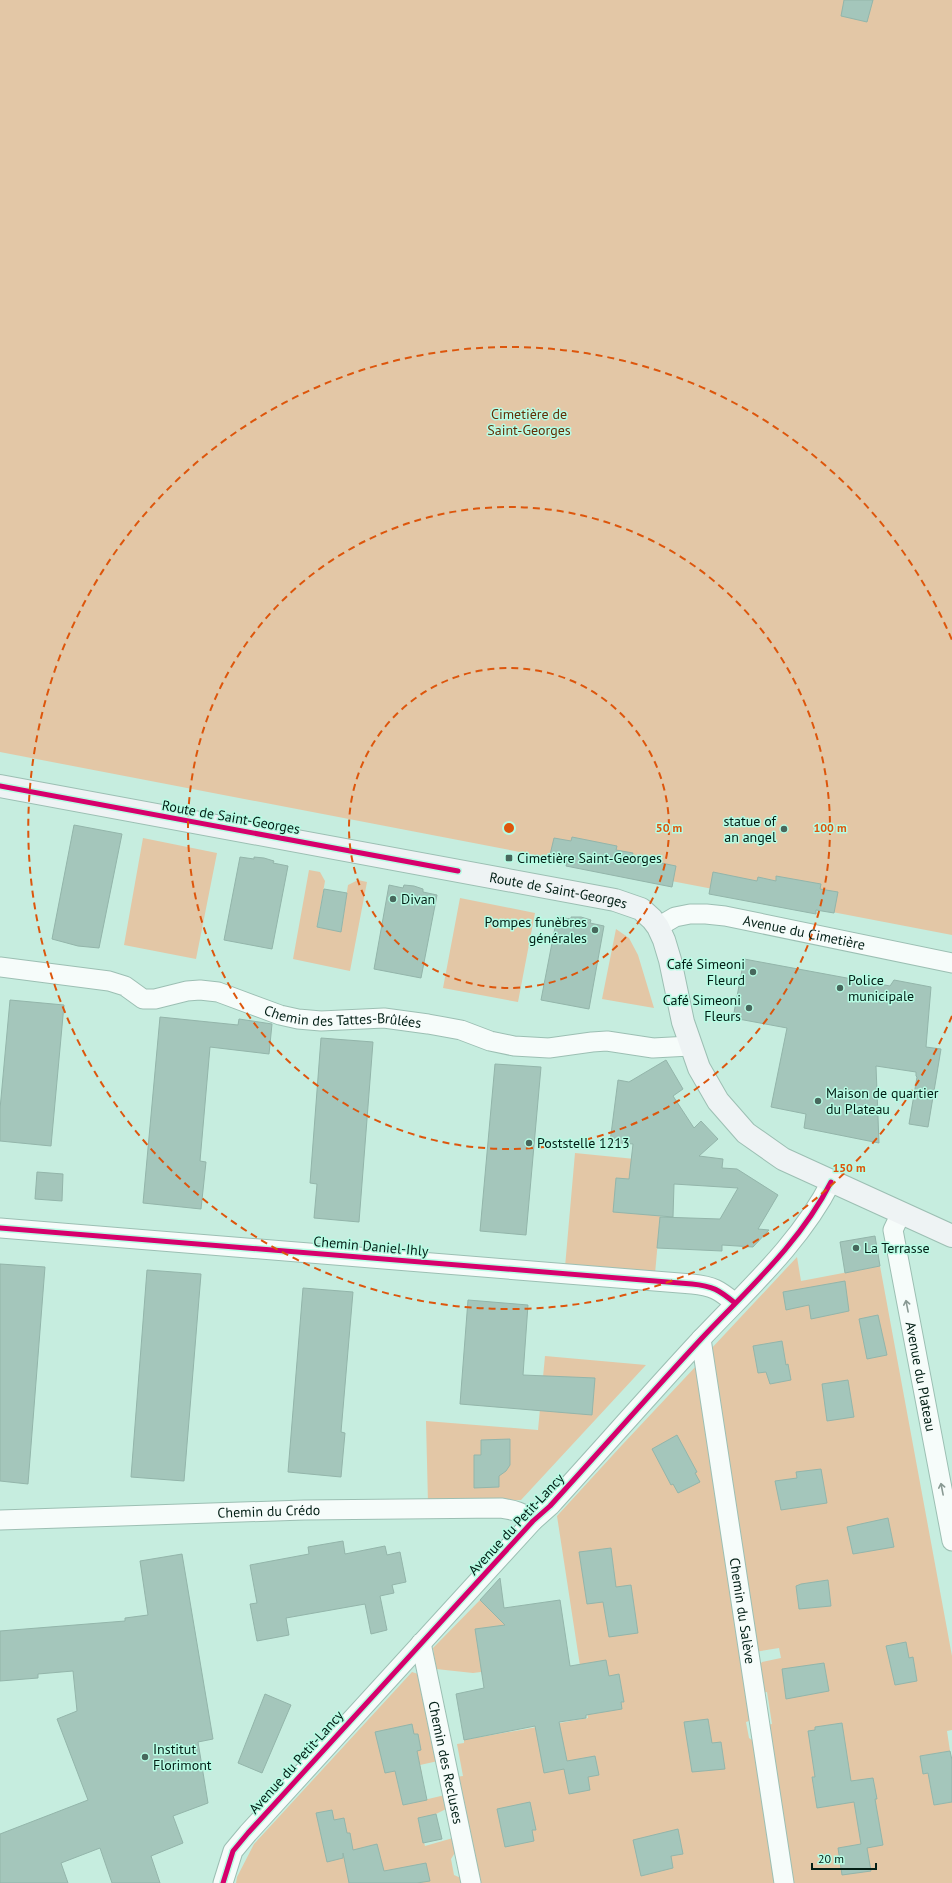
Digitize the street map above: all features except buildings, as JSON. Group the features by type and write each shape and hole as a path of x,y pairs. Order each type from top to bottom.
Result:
{"street":[{"name":"Route de Saint-Georges","path":"0,786 615,900 641,909 652,919 664,940 670,960 683,1022 690,1046 699,1068 718,1101 746,1133 783,1159 952,1236"},
{"name":"Avenue du Cimetière","path":"658,928 675,917 706,914 725,916 952,963"},
{"name":"Chemin des Tattes-Brûlées","path":"0,967 109,981 125,986 143,999 155,999 187,991 200,990 218,992 298,1019 321,1021 384,1018 461,1030 490,1042 514,1046 549,1048 607,1041 653,1048 690,1046"},
{"name":"Avenue du Petit-Lancy","path":"223,1883 233,1851 248,1832 533,1521 550,1506 701,1339 774,1265 814,1211 831,1182"},
{"name":"Avenue du Plateau","path":"901,1213 893,1230 952,1541"},
{"name":"Chemin Daniel-Ihly","path":"0,1228 692,1284 709,1286 719,1290 735,1303"},
{"name":"Chemin du Salève","path":"701,1339 784,1883"},
{"name":"Chemin du Crédo","path":"0,1520 304,1510 501,1508 515,1510 525,1514 533,1521"},
{"name":"Chemin des Recluses","path":"421,1643 471,1883"}],"green space":[{"name":"Cimetière de Saint-Georges","path":"0,0 952,0 952,935 0,752"},
{"path":"143,838 217,853 196,959 124,945"},
{"path":"309,870 320,872 325,881 317,927 341,931 348,885 358,880 367,882 350,971 293,959"},
{"path":"460,898 535,913 518,1002 443,988"},
{"path":"616,929 629,938 638,955 654,1008 602,999"},
{"path":"575,1153 665,1162 655,1274 565,1267"},
{"path":"797,1257 801,1281 880,1266 952,1656 952,1730 947,1731 950,1751 920,1756 923,1774 928,1773 934,1805 952,1802 952,1883 790,1883 766,1725 772,1724 767,1692 762,1693 757,1668 762,1662 781,1658 779,1648 755,1652 710,1350"},
{"path":"545,1356 646,1365 521,1500 428,1503 426,1421 538,1430"},
{"path":"698,1364 752,1720 746,1722 749,1738 755,1742 776,1883 476,1883 455,1777 463,1776 457,1744 464,1743 464,1740 588,1718 557,1516"},
{"path":"480,1600 494,1614 505,1612 512,1668 473,1673 436,1669 433,1648"},
{"path":"412,1672 421,1675 438,1761 420,1765 422,1774 397,1779 403,1805 445,1795 448,1808 436,1814 418,1819 425,1846 453,1838 456,1851 451,1859 454,1875 461,1878 462,1883 236,1883 237,1877 254,1844"}],"cycle path":[{"path":"0,786 458,871"},
{"path":"223,1883 233,1851 248,1833 533,1521 550,1506 702,1338 755,1283 789,1245 804,1225 831,1182"},
{"path":"0,1228 692,1284 715,1289 735,1303"}],"place":[{"name":"statue of an angel","path":"784,829"},
{"name":"Cimetière Saint-Georges","path":"509,858"},
{"name":"Divan","path":"393,899"},
{"name":"Pompes funèbres générales","path":"595,930"},
{"name":"Café Simeoni Fleurd","path":"753,972"},
{"name":"Police municipale","path":"840,988"},
{"name":"Café Simeoni Fleurs","path":"749,1008"},
{"name":"Maison de quartier du Plateau","path":"818,1101"},
{"name":"Poststelle 1213","path":"529,1143"},
{"name":"La Terrasse","path":"856,1248"},
{"name":"Institut Florimont","path":"145,1757"}]}
